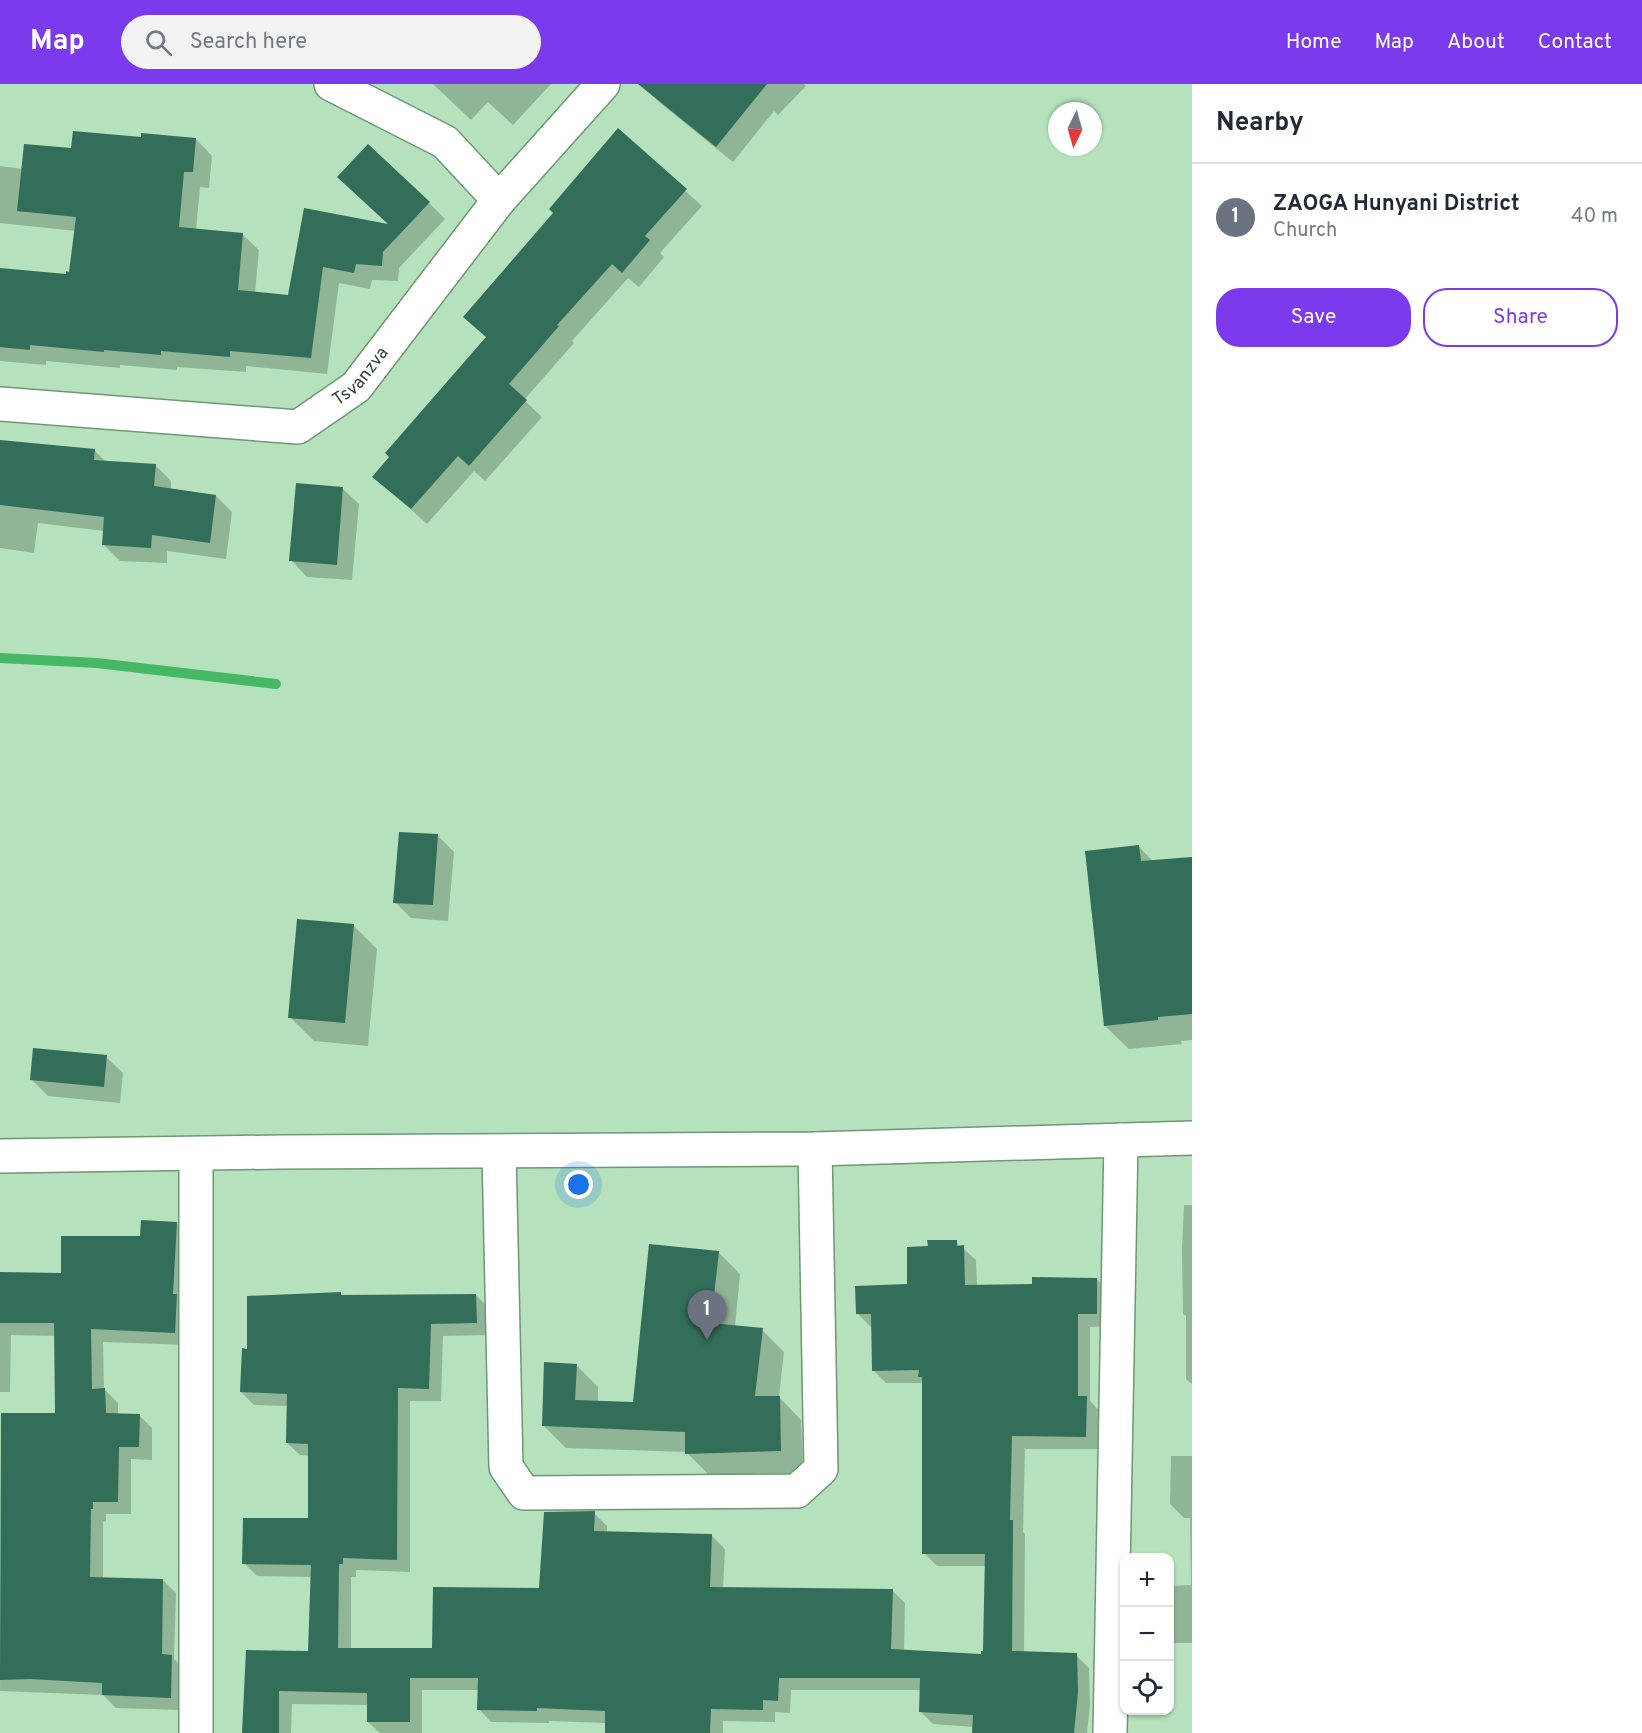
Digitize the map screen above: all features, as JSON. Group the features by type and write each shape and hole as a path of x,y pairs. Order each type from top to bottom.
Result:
{"street":[{"path":"331,84 445,142 499,200"},
{"name":"Tsvanzva","path":"0,404 298,427 356,387 499,200 603,84"},
{"path":"0,1156 815,1149 1192,1138"},
{"path":"1110,1733 1121,1140"},
{"path":"499,1152 506,1467 524,1492 797,1491 821,1469 815,1149"},
{"path":"196,1154 196,1733"}],"building":[{"path":"638,84 767,84 716,147"},
{"path":"618,128 687,189 645,236 650,240 622,273 612,264 557,325 559,326 509,384 527,400 469,466 458,456 411,509 372,477 389,457 385,453 486,337 463,317 553,213 549,209"},
{"path":"73,131 141,137 141,133 196,138 193,172 184,172 179,227 243,233 238,290 288,295 304,208 388,224 337,177 368,144 430,202 383,252 382,266 356,264 354,273 323,267 311,358 230,351 230,357 161,351 161,355 104,350 104,352 30,345 30,350 0,347 0,268 66,274 66,271 69,272 76,217 17,211 24,144 71,148"},
{"path":"0,440 95,449 94,460 156,464 154,486 216,495 210,543 152,535 151,548 102,545 104,517 0,505"},
{"path":"296,483 343,487 337,565 289,561"},
{"path":"399,832 438,834 433,905 393,903"},
{"path":"1139,845 1141,861 1192,857 1192,1014 1104,1026 1085,851"},
{"path":"297,919 354,924 345,1023 288,1018"},
{"path":"33,1048 107,1055 104,1087 30,1080"},
{"path":"141,1220 177,1222 173,1294 177,1294 175,1333 91,1329 92,1389 105,1388 106,1413 140,1414 139,1447 119,1447 118,1502 93,1502 90,1577 163,1579 162,1654 172,1655 171,1698 102,1695 102,1683 30,1679 0,1680 1,1413 55,1413 54,1323 0,1323 0,1272 61,1273 61,1236 140,1236"},
{"path":"927,1240 957,1240 957,1246 964,1245 965,1285 1032,1284 1032,1277 1097,1278 1097,1314 1078,1314 1078,1396 1087,1396 1086,1437 1012,1436 1010,1520 1013,1520 1012,1651 1077,1653 1078,1692 1074,1733 972,1733 973,1715 919,1712 920,1678 779,1678 778,1701 763,1700 763,1710 711,1709 710,1733 605,1733 605,1711 537,1708 537,1711 477,1710 478,1678 410,1678 410,1722 367,1722 367,1693 279,1691 279,1733 242,1733 246,1650 308,1651 311,1565 242,1564 243,1518 308,1518 308,1444 286,1443 287,1394 240,1392 242,1348 247,1349 247,1296 341,1292 341,1295 476,1294 477,1323 431,1324 429,1389 398,1388 397,1560 343,1558 343,1564 339,1564 338,1648 432,1648 433,1587 539,1588 544,1512 595,1511 594,1531 712,1534 710,1587 893,1589 891,1649 981,1654 983,1651 985,1554 922,1554 922,1377 918,1377 919,1370 872,1371 871,1314 856,1314 855,1286 907,1284 907,1247 928,1246"},
{"path":"649,1244 719,1251 711,1323 763,1328 755,1396 780,1396 781,1451 685,1454 685,1432 542,1426 544,1362 577,1364 575,1400 633,1402"}],"waterway":[{"path":"0,658 97,663 276,684"}],"place":[{"name":"ZAOGA Hunyani District","path":"707,1340"}]}
